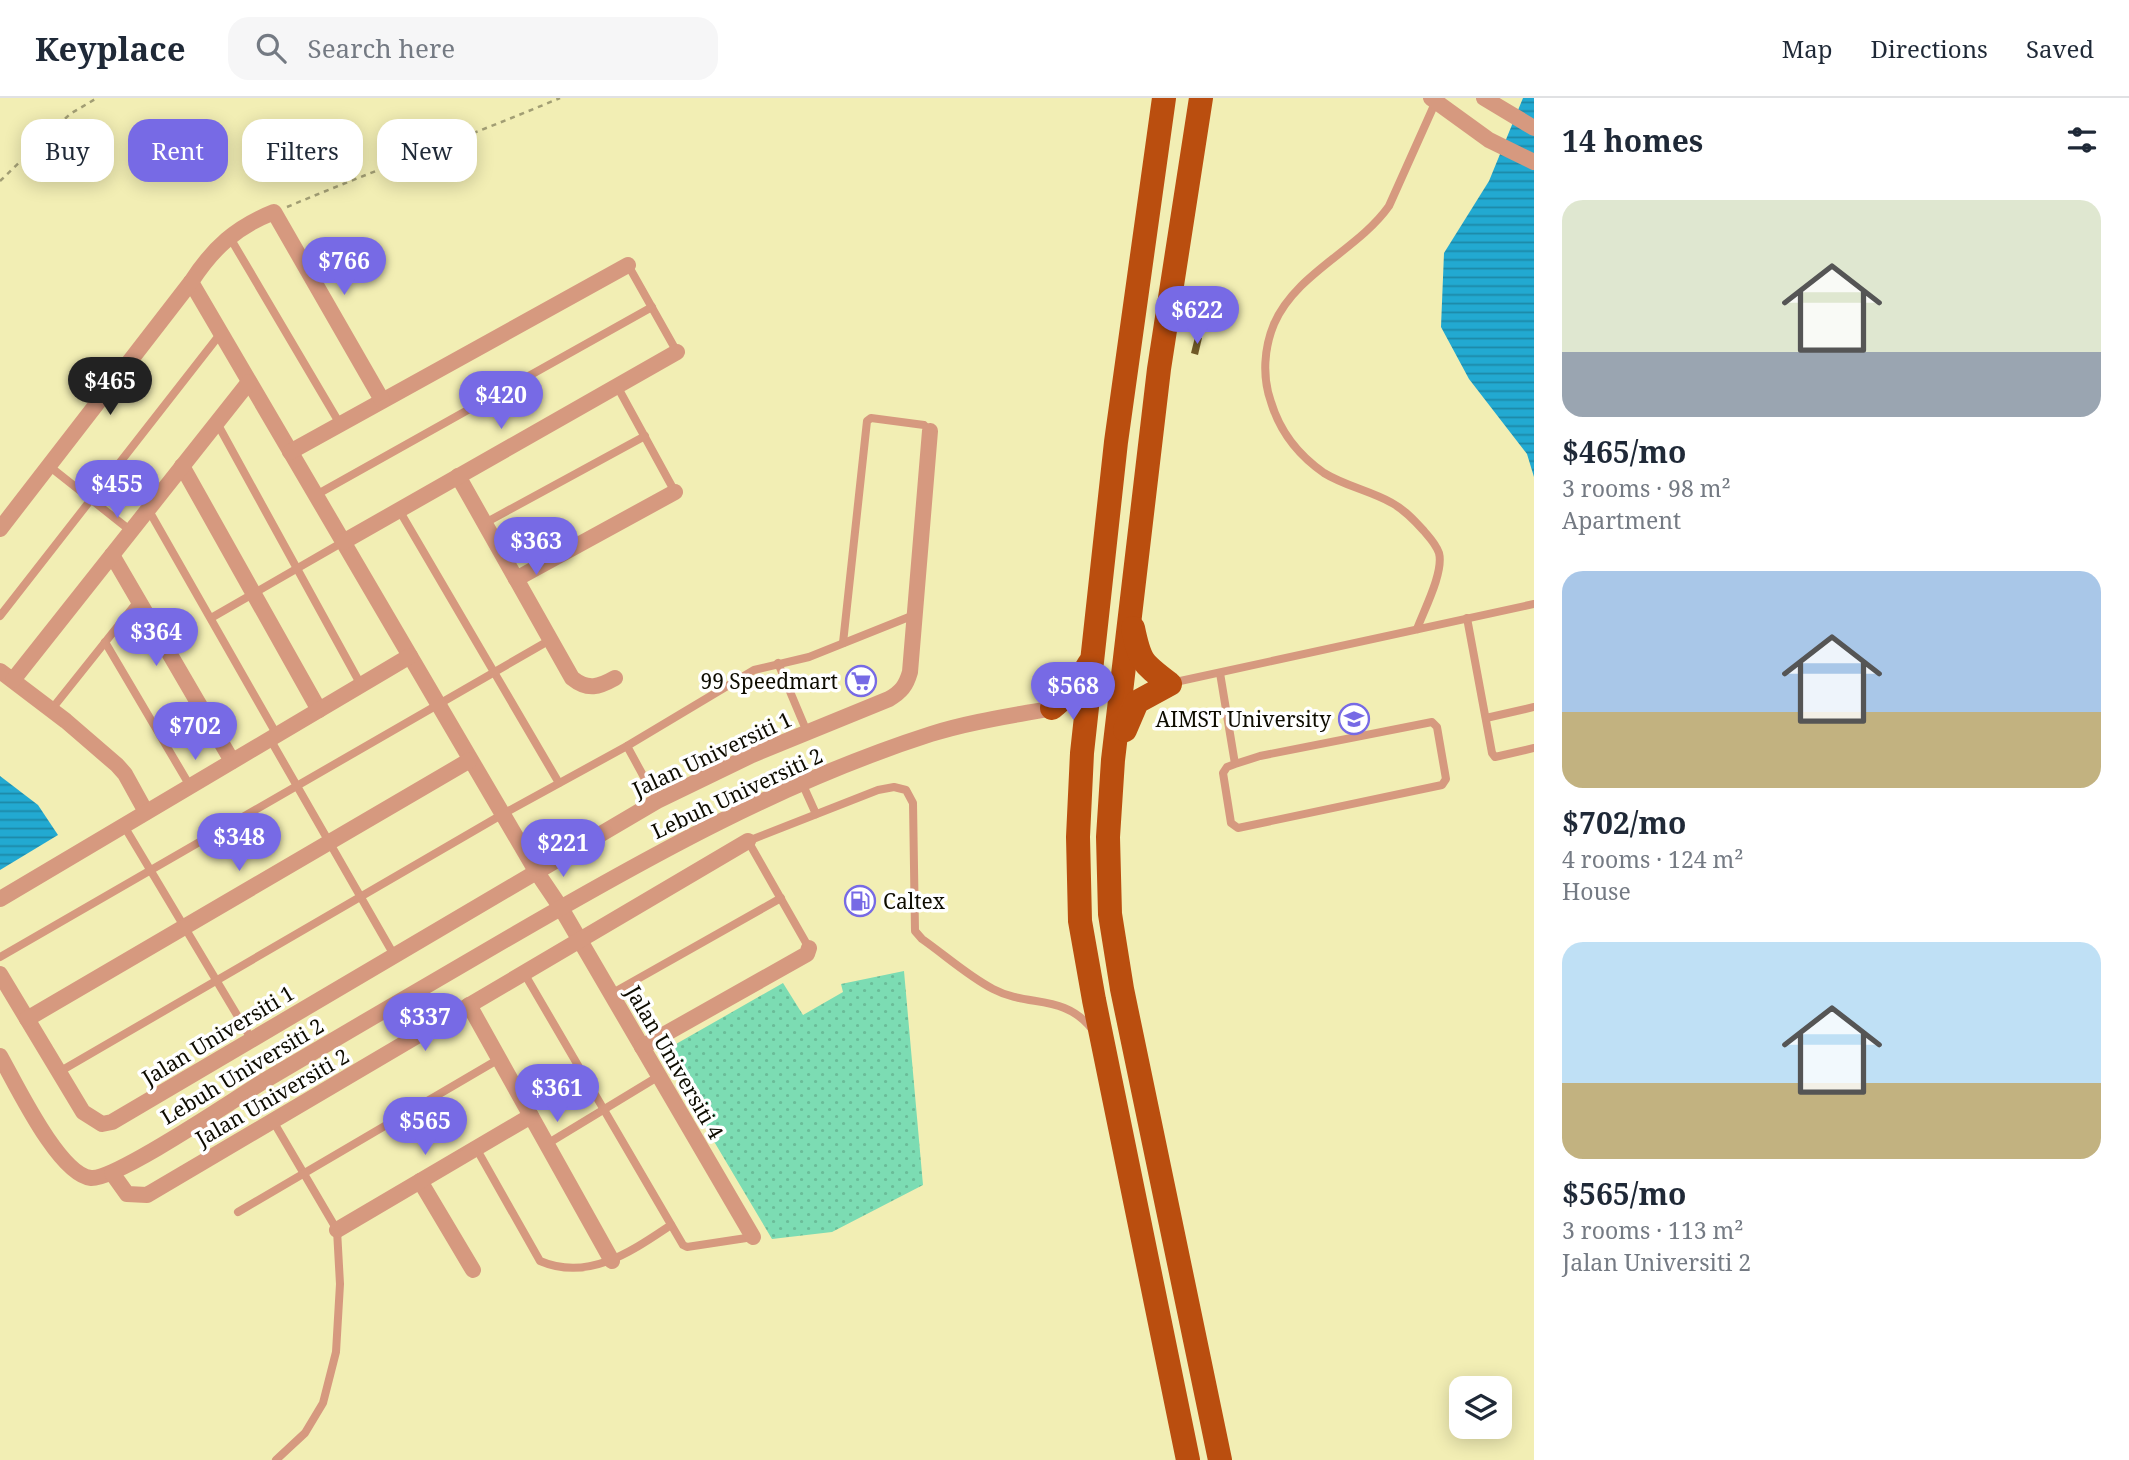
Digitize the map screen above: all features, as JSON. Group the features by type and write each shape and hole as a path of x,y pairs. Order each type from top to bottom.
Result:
{"main road":[{"path":"1164,98 1116,442 1082,753 1078,837 1080,921 1188,1460"},
{"path":"1201,98 1159,369 1113,760 1108,836 1112,926 1122,989 1220,1460"},
{"path":"1113,760 1137,702 1170,684 1139,656 1131,617"},
{"path":"1082,753 1069,731 1047,709 1074,690 1093,659"}],"street":[{"path":"1484,98 1534,128"},
{"path":"1435,99 1489,140 1534,162"},
{"path":"0,528 209,256 246,224 274,212 383,400"},
{"path":"290,452 628,265"},
{"name":"Jalan Universiti 4","path":"191,282 753,1237"},
{"path":"343,542 677,352"},
{"path":"146,812 125,774 51,709 6,676 112,555 249,382"},
{"name":"Jalan Universiti 1","path":"59,1072 83,1112 102,1124 112,1122 657,801 714,772 900,693 907,684 910,672 930,431"},
{"path":"182,466 319,710"},
{"path":"458,476 572,678 591,688 615,678"},
{"path":"516,579 675,492"},
{"path":"112,555 232,761"},
{"path":"0,899 410,656"},
{"name":"Lebuh Universiti 2","path":"112,1173 313,1052 701,829 802,783 934,733 1121,694"},
{"path":"27,1019 470,760"},
{"name":"Jalan Universiti 2","path":"112,1173 127,1194 147,1195 748,841"},
{"path":"642,1047 807,954 809,948"},
{"path":"0,974 59,1072"},
{"path":"469,1005 612,1261"},
{"path":"0,1056 46,1135 67,1165 76,1174 88,1178 100,1178 112,1173"},
{"path":"337,1230 531,1116"},
{"path":"420,1181 473,1270"}],"lane":[{"path":"1417,629 1440,568 1439,554 1433,541 1408,514 1392,503 1326,474 1299,452 1286,437 1276,418 1267,390 1265,370 1266,348 1281,312 1305,284 1381,218 1389,206 1435,99"},
{"path":"229,236 340,424"},
{"path":"628,265 677,352"},
{"path":"316,495 652,307"},
{"path":"0,616 221,333"},
{"path":"617,386 675,492"},
{"path":"843,643 867,421 871,418 924,425 930,431"},
{"path":"217,423 361,685"},
{"path":"485,523 645,436"},
{"path":"49,466 131,531"},
{"path":"148,509 211,618 297,786 394,955"},
{"path":"399,510 559,783"},
{"path":"211,618 343,542"},
{"path":"51,709 138,601"},
{"path":"1121,694 1534,604"},
{"path":"59,1072 502,814 627,746 754,670 778,663 794,662 914,615"},
{"path":"1467,618 1492,753 1495,757 1534,748"},
{"path":"0,957 550,640"},
{"path":"105,642 190,786"},
{"path":"778,663 807,732"},
{"path":"1220,673 1235,764"},
{"path":"1486,718 1534,707"},
{"path":"1432,722 1437,727 1446,779 1441,785 1238,828 1231,822 1223,773 1227,767 1235,764 1261,756 1432,722"},
{"path":"627,746 657,801"},
{"path":"802,783 816,814"},
{"path":"809,948 748,841 878,790 894,787 906,790 913,803 915,932 993,989 1060,1005 1081,1015 1102,1040"},
{"path":"124,826 252,1040"},
{"path":"611,994 781,898"},
{"path":"524,973 682,1245 687,1247 753,1237"},
{"path":"238,1212 499,1059"},
{"path":"547,1144 659,1076"},
{"path":"273,1121 337,1230 340,1258 340,1316 331,1379 314,1421 276,1460"},
{"path":"477,1148 540,1261 551,1266 583,1268 612,1261 671,1225"}],"path":[{"path":"0,181 71,114 97,98"},
{"path":"274,212 560,98"}],"green space":[{"path":"904,971 923,1185 832,1232 772,1239 665,1059 669,1048 783,983 803,1015 843,992 841,984"}],"water":[{"path":"1523,98 1534,98 1534,477 1527,454 1469,379 1441,327 1444,253 1489,181"},
{"path":"0,776 38,805 58,835 0,870"}],"building":[{"path":"1195,337 1202,338 1198,355 1191,353"}],"place":[{"name":"99 Speedmart","path":"861,681"},
{"name":"AIMST University","path":"1354,719"},
{"name":"Caltex","path":"860,901"}]}
